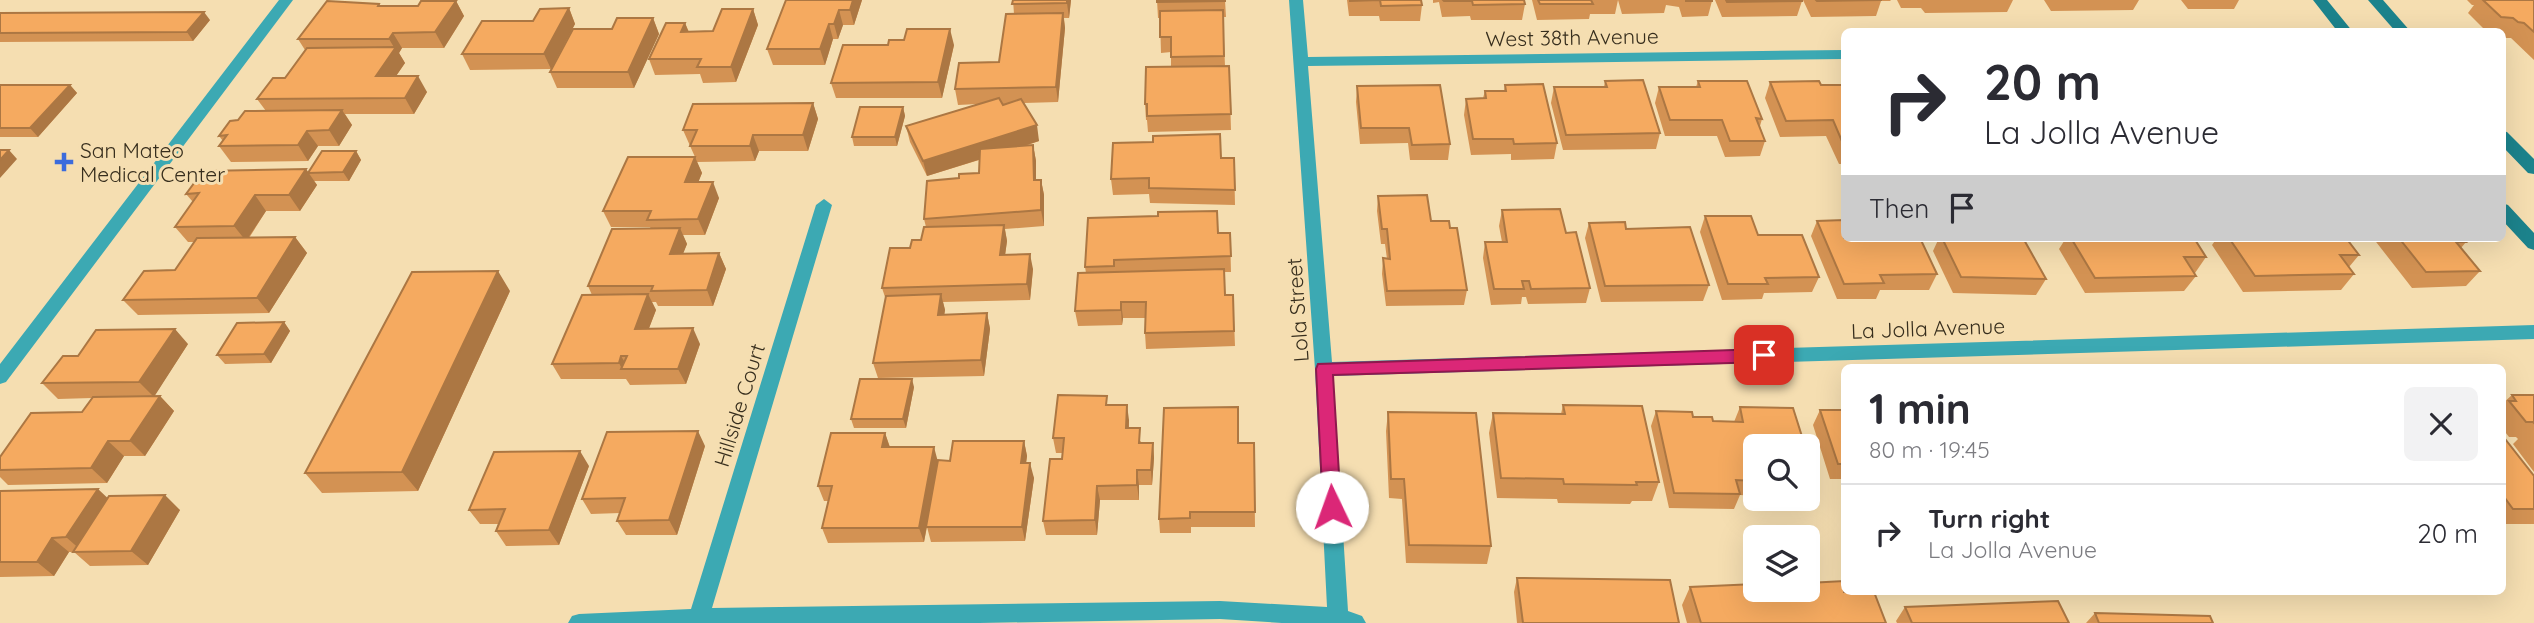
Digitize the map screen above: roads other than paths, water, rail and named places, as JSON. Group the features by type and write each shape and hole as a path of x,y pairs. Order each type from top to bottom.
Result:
{"main road":[{"path":"2320,0 2343,28"},
{"path":"2375,0 2400,28"},
{"path":"2506,140 2534,169"},
{"path":"2506,213 2534,244"}],"street":[{"path":"0,377 286,0"},
{"name":"Lola Street","path":"1296,0 1346,620"},
{"name":"West 38th Avenue","path":"1300,62 1841,54"},
{"name":"Hillside Court","path":"699,618 824,205"},
{"name":"La Jolla Avenue","path":"1324,369 2534,332"},
{"path":"579,623 699,618 1220,610 1346,620"}],"place":[{"name":"San Mateo Medical Center","path":"64,162"}]}
